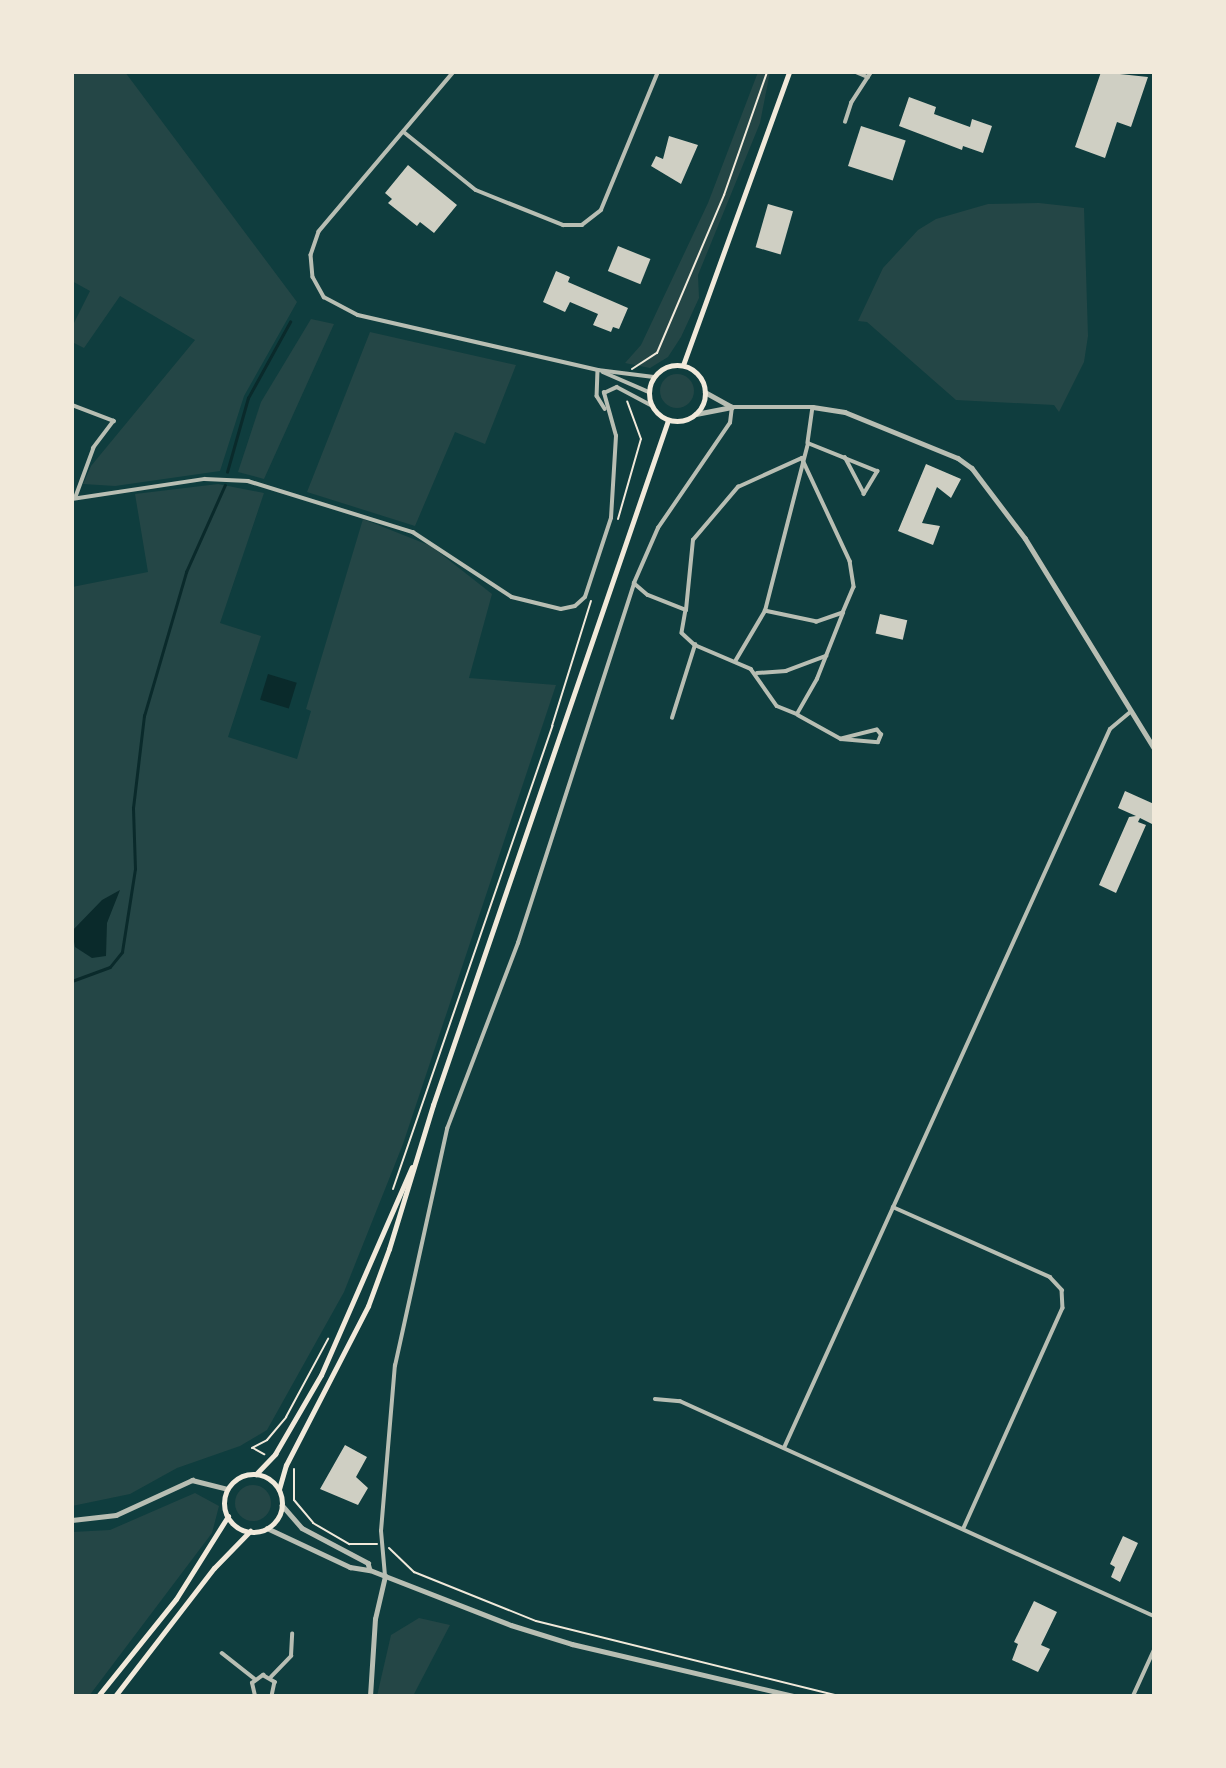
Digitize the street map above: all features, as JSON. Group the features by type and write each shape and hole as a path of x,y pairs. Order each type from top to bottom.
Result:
{"main road":[{"path":"683,365 789,72"},
{"path":"683,365 700,377 705,392 696,414 680,421 668,420 652,406 649,392 654,377 667,366 683,365"},
{"path":"228,1516 237,1527 250,1531 267,1528 282,1505 279,1489 286,1465 368,1306 668,420"},
{"path":"256,1474 272,1458 321,1375 420,1148"},
{"path":"98,1696 176,1599 228,1516 227,1489 243,1475 256,1474 269,1478 279,1489"},
{"path":"115,1696 214,1568 250,1531"}],"street":[{"path":"454,72 319,232 311,255 313,277 324,297 358,315 598,370 654,377"},
{"path":"404,132 475,190 563,225 582,225 601,210 658,72"},
{"path":"856,72 868,77"},
{"path":"845,121 851,103 871,72"},
{"path":"598,370 649,392"},
{"path":"598,370 597,396 608,414"},
{"path":"74,498 205,479 248,481 413,532 512,597 561,609 575,606 585,597 611,518 616,436 604,393 609,387 627,391 652,406"},
{"path":"705,392 732,407"},
{"path":"72,405 114,421 94,448 74,498"},
{"path":"370,1696 375,1619 385,1576 382,1545 395,1366 436,1171 458,1097 517,943 634,583 658,528 730,423 732,407"},
{"path":"696,414 732,407 813,407 845,412 958,458 986,482 1154,748"},
{"path":"736,660 765,611 808,443 813,407"},
{"path":"808,443 845,458 877,471 864,494 845,458"},
{"path":"802,458 738,487 693,540 682,633 695,645 736,660 755,673 776,706 797,714 841,739 878,743 881,735 877,730 841,739"},
{"path":"797,714 827,656 850,601 854,575 802,458"},
{"path":"634,583 648,594 686,610"},
{"path":"765,611 817,622 843,613"},
{"path":"672,718 695,645"},
{"path":"755,673 786,670 827,656"},
{"path":"784,1448 1110,729 1130,712"},
{"path":"893,1207 1050,1277 1062,1290 1063,1308 963,1529"},
{"path":"655,1399 680,1401 1154,1616"},
{"path":"72,1520 116,1515 192,1480 227,1489"},
{"path":"282,1505 302,1528 368,1563 370,1570"},
{"path":"267,1528 350,1567 370,1570 572,1644 794,1696"},
{"path":"222,1653 255,1679 271,1677 290,1656 292,1634"},
{"path":"1133,1696 1154,1650"},
{"path":"271,1677 276,1687 273,1696"},
{"path":"255,1679 255,1696"}],"path":[{"path":"630,376 635,364 657,353 724,195 767,72"},
{"path":"615,526 641,439 627,391"},
{"path":"390,1197 552,726 592,595"},
{"path":"272,1458 253,1448 267,1440 286,1417 332,1329"},
{"path":"286,1465 297,1470 294,1500 313,1522 349,1544 382,1545 396,1552 414,1572 536,1621 839,1696"}],"shaded area":[{"path":"72,72 125,72 297,302 244,396 220,471 115,486 83,484 91,466 195,340 120,296 84,348 72,342 72,327 90,291 72,281"},
{"path":"758,72 770,72 760,123 698,275 699,298 681,337 668,357 650,368 625,363 641,345 708,203"},
{"path":"1039,203 1084,208 1088,336 1084,362 1059,412 1054,405 956,400 867,322 858,321 883,268 918,230 936,219 988,204"},
{"path":"311,319 334,324 264,479 238,472 261,402"},
{"path":"370,332 516,365 485,444 455,432 415,526 307,492"},
{"path":"677,374 689,379 694,391 689,403 677,408 665,403 660,391 665,379"},
{"path":"218,484 264,493 220,623 261,636 228,737 297,759 311,711 306,709 363,519 431,546 492,594 469,678 556,685 403,1144 344,1292 267,1430 240,1446 177,1468 130,1494 72,1506 72,587 148,572 135,494"},
{"path":"268,674 297,683 289,709 260,700"},
{"path":"120,890 107,923 106,956 92,958 75,947 72,931 102,900"},
{"path":"253,1485 266,1490 271,1503 266,1516 253,1521 240,1516 235,1503 240,1490"},
{"path":"195,1493 219,1506 212,1533 89,1696 72,1696 72,1532 110,1530"},
{"path":"419,1618 450,1625 413,1696 377,1696 391,1635"}],"building":[{"path":"1101,72 1148,77 1131,127 1117,122 1105,158 1075,147"},
{"path":"909,97 936,107 934,114 970,127 972,119 992,126 983,153 963,146 962,150 899,126"},
{"path":"861,126 906,141 893,180 848,166"},
{"path":"669,136 698,145 681,184 651,166 656,156 663,159"},
{"path":"408,165 457,205 434,233 420,222 417,226 388,203 392,199 385,193"},
{"path":"768,204 793,211 781,254 756,247"},
{"path":"618,246 650,259 640,284 608,271"},
{"path":"556,271 570,277 568,282 628,308 619,329 613,327 611,332 593,325 598,314 570,302 565,312 543,302"},
{"path":"926,464 961,479 951,498 937,487 922,523 940,526 933,545 898,531"},
{"path":"880,614 907,620 903,640 876,633"},
{"path":"1125,791 1154,804 1154,825 1140,818 1138,822 1146,825 1116,893 1099,885 1129,817 1136,816 1118,808"},
{"path":"345,1445 367,1457 356,1477 368,1488 358,1505 320,1489"},
{"path":"1123,1536 1138,1543 1120,1582 1111,1577 1115,1567 1110,1564"},
{"path":"1034,1601 1057,1612 1041,1645 1050,1649 1038,1672 1012,1660 1018,1644 1014,1642"}],"waterway":[{"path":"227,472 248,398 290,322"},
{"path":"72,981 110,967 122,952 135,869 133,808 144,716 186,572 225,485"}]}
